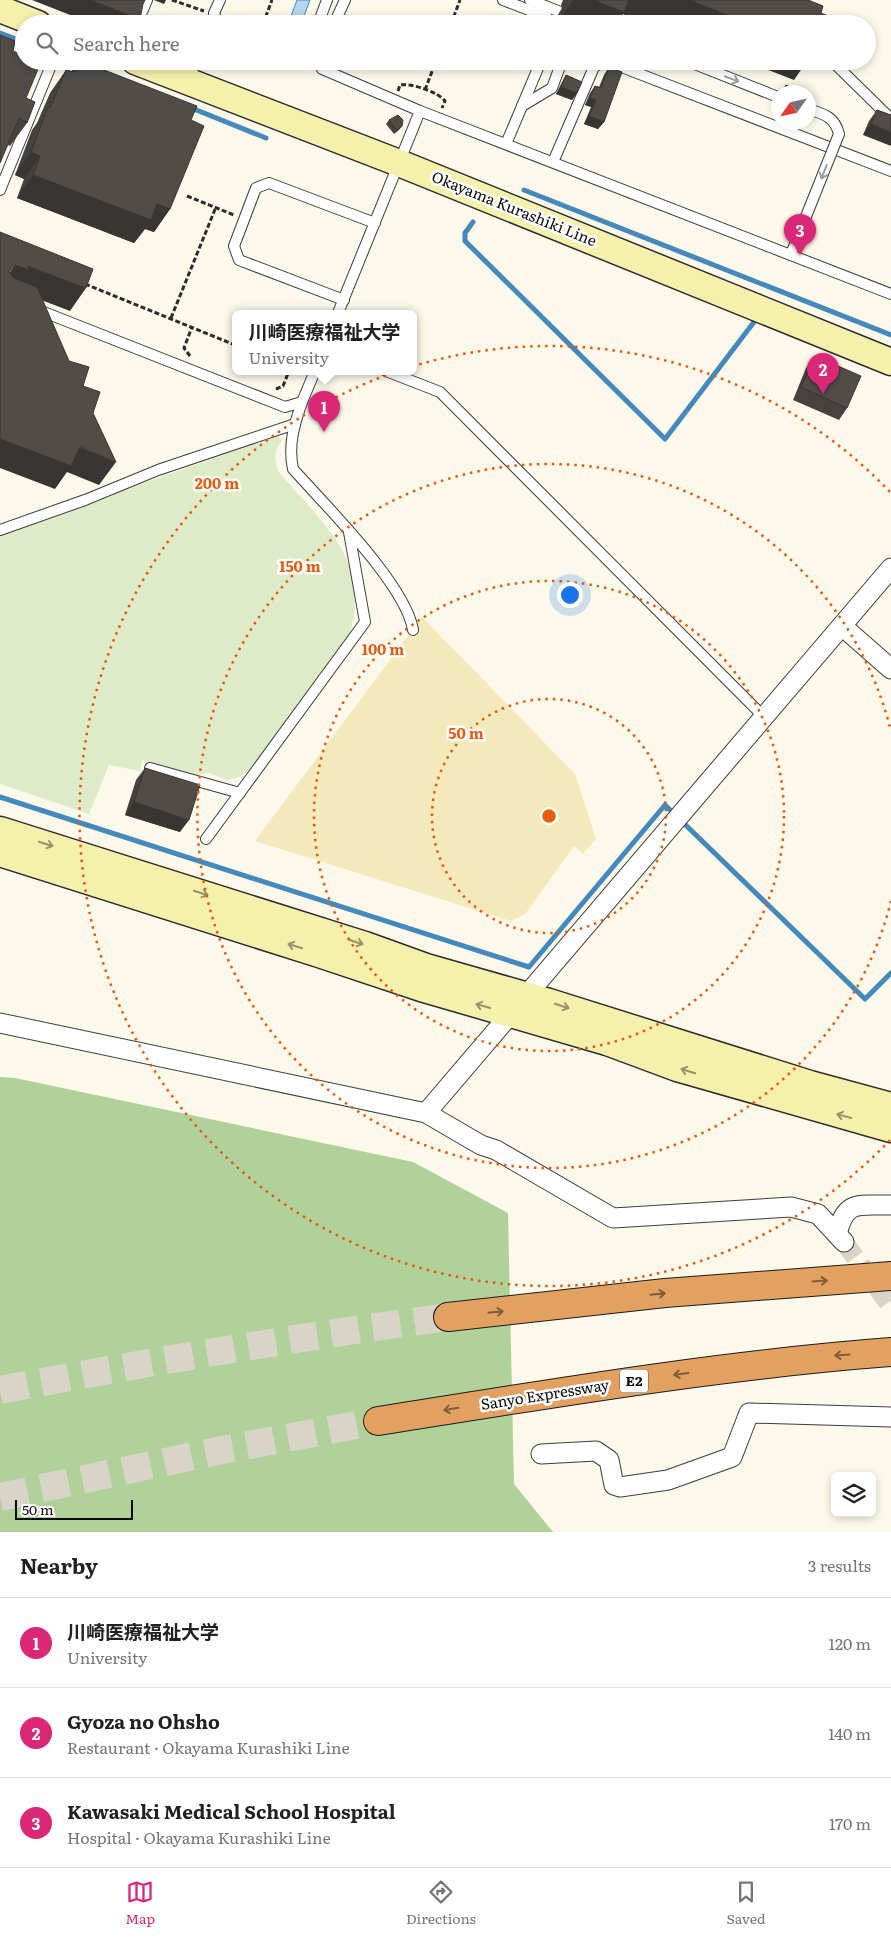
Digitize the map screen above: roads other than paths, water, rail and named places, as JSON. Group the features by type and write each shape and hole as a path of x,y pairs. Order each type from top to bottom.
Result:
{"highway":[{"path":"448,1317 665,1293 891,1276"},
{"name":"Sanyo Expressway","path":"378,1421 671,1375 803,1358 891,1352"}],"street":[{"path":"0,9 15,15"},
{"name":"Okayama Kurashiki Line","path":"192,71 399,163 891,362"},
{"path":"426,1113 891,568"},
{"path":"842,626 891,669"},
{"path":"0,830 365,945 426,967 607,1042 676,1068 891,1129"},
{"path":"0,853 421,988 518,1004 891,1106"},
{"path":"0,1023 426,1113 482,1145 496,1150 613,1218 791,1207 818,1214 840,1238 841,1219 847,1210 854,1206"},
{"path":"803,1209 891,1205"},
{"path":"542,1454 596,1451 609,1460 614,1484 620,1486 668,1480 732,1457 748,1413 891,1417"}],"lane":[{"path":"141,15 147,0"},
{"path":"214,13 220,0"},
{"path":"321,15 327,0"},
{"path":"338,15 345,0"},
{"path":"503,0 542,15"},
{"path":"530,0 558,11"},
{"path":"0,190 49,70"},
{"path":"324,70 420,111 891,294"},
{"path":"506,144 537,70"},
{"path":"522,106 552,88 559,70"},
{"path":"553,162 593,70"},
{"path":"629,70 891,171"},
{"path":"710,70 771,94"},
{"path":"841,70 891,119"},
{"path":"339,310 420,111"},
{"path":"791,254 839,134 836,124 830,117 816,111"},
{"path":"344,300 239,260 234,246 256,188 269,183 375,222"},
{"path":"28,306 286,407 302,402"},
{"path":"313,375 295,424 290,452 293,469 380,568 411,616 413,630"},
{"path":"396,375 440,392 764,717"},
{"path":"0,530 85,500 158,470 295,424"},
{"path":"206,839 365,622 349,532"},
{"path":"150,768 240,793"}],"water":[{"path":"297,0 310,0 304,15 291,15"}],"waterway":[{"path":"0,33 15,39"},
{"path":"189,107 266,138"},
{"path":"524,190 891,335"},
{"path":"473,222 465,233 465,241 665,439 754,322"},
{"path":"0,797 529,967 665,805 865,999 891,973"}],"tunnel":[{"path":"844,1242 891,1307"},
{"path":"0,1390 224,1350 448,1317"},
{"path":"0,1497 222,1450 378,1421"}],"place":[{"name":"Kawasaki Medical School Hospital","path":"800,255"},
{"name":"Gyoza no Ohsho","path":"823,394"},
{"name":"川崎医療福祉大学","path":"324,432"}]}
